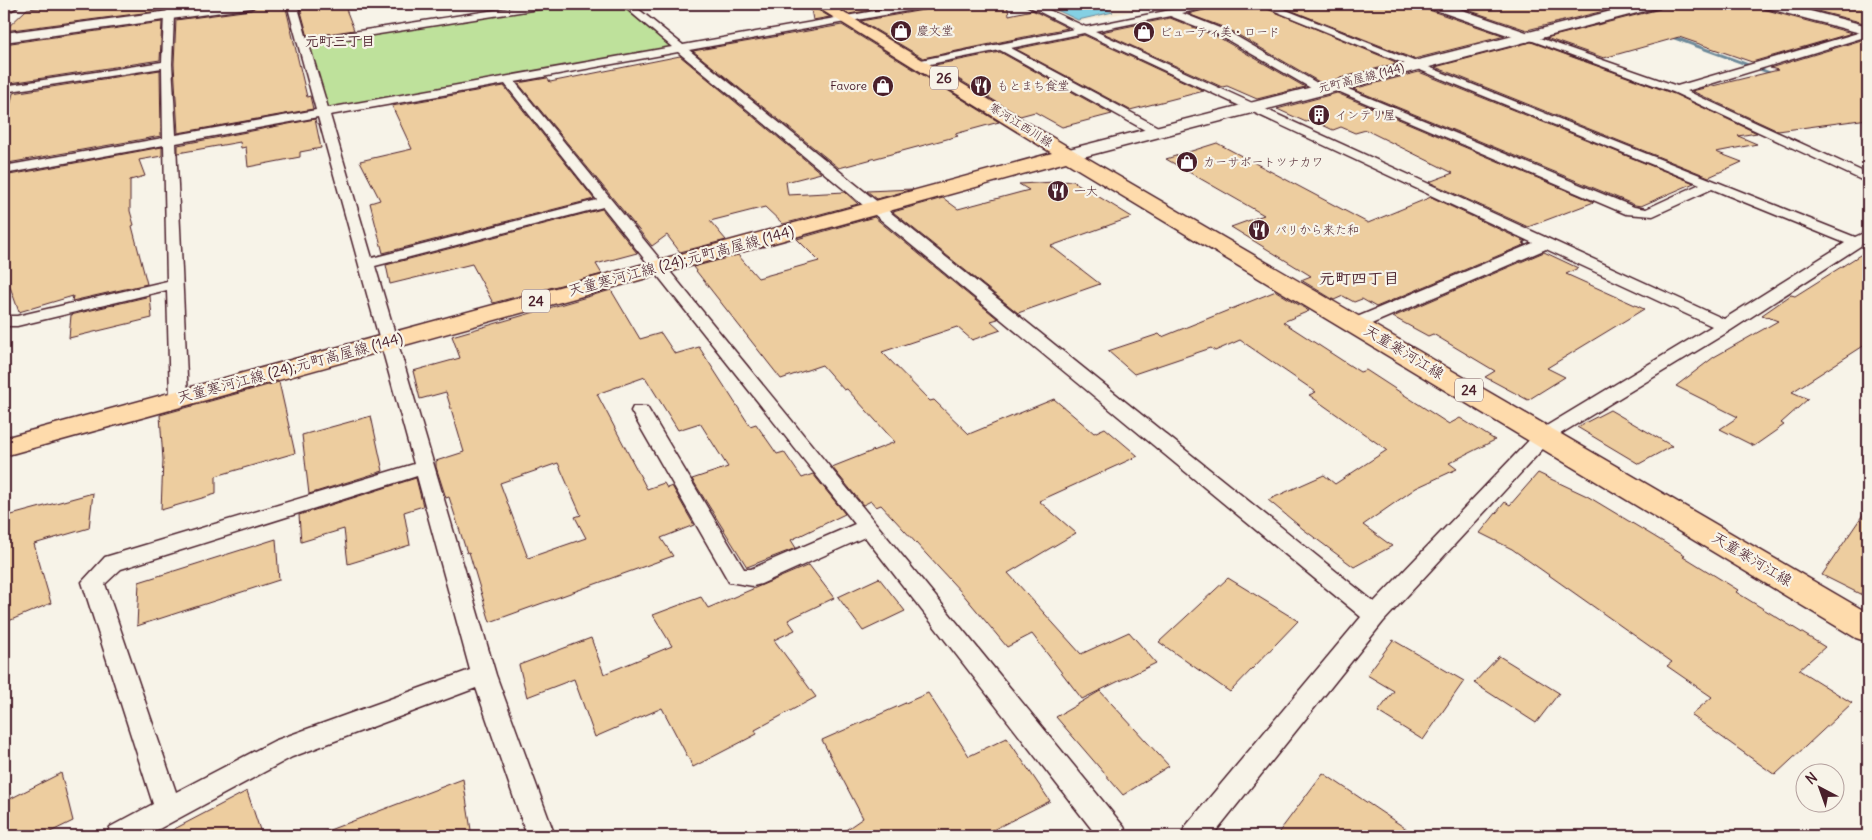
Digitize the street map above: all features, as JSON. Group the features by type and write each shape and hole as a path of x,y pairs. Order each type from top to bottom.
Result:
{"main road":[{"path":"4,38 173,9 251,4"},
{"name":"寒河江西川線","path":"820,4 920,63 1068,155"},
{"path":"1432,4 1527,37"},
{"path":"1768,4 1868,32"},
{"name":"元町高屋線 (144)","path":"1068,155 1326,87 1527,37 1643,5"},
{"name":"天童寒河江線 (24);元町高屋線 (144)","path":"4,447 1068,155"},
{"name":"天童寒河江線","path":"1068,155 1545,435 1868,628"}],"lane":[{"path":"292,4 484,675 541,836"},
{"path":"302,43 551,4"},
{"path":"626,4 1375,616"},
{"path":"4,170 171,138 929,4"},
{"path":"1029,4 1725,326"},
{"path":"920,63 1213,4"},
{"path":"1263,4 1418,64 1712,184 1862,238"},
{"path":"173,9 168,64 178,398"},
{"path":"1170,12 1223,33 1326,87 1632,211 1648,213 1712,184"},
{"path":"1677,90 1868,32"},
{"path":"1527,37 1677,90 1868,179"},
{"path":"1002,47 1156,132"},
{"path":"4,89 168,64"},
{"path":"506,79 869,527 1114,836"},
{"path":"366,264 606,202"},
{"path":"1195,836 1375,616 1545,435 1725,326 1862,238"},
{"path":"1356,324 1546,243"},
{"path":"4,321 17,321 174,284"},
{"path":"640,410 737,576 753,578 869,527"},
{"path":"169,810 93,582 113,563 425,467"},
{"path":"120,836 283,750 484,675"}],"shaded area":[{"path":"1039,4 1170,4 1078,22"}],"green space":[{"path":"551,4 626,4 681,48 322,112 302,43"}],"water":[{"path":"1044,4 1095,4 1113,12 1078,20"}],"building":[{"path":"85,4 170,4 166,10 4,31 27,9"},
{"path":"260,4 285,4 307,97 310,96 313,109 178,133 174,64 176,20 251,10"},
{"path":"299,4 344,4 354,30 308,37"},
{"path":"810,4 811,6 830,17 813,20"},
{"path":"832,4 905,4 849,14"},
{"path":"936,4 1007,4 1009,15 1032,10 1068,28 923,58 861,21 929,9"},
{"path":"1227,4 1256,4 1398,63 1321,83 1228,29 1188,14"},
{"path":"1275,4 1423,4 1426,9 1505,36 1414,59"},
{"path":"1450,4 1632,4 1527,30"},
{"path":"1664,4 1759,4 1763,9 1852,33 1752,62 1679,37 1604,58 1546,38 1660,9"},
{"path":"1790,4 1850,4 1868,8 1868,24"},
{"path":"1170,18 1218,37 1305,87 1257,99 1227,86 1222,87 1101,32"},
{"path":"162,22 160,60 4,84 4,44"},
{"path":"842,25 999,122 955,134 958,136 839,168 693,51"},
{"path":"1084,35 1204,91 1130,110 1016,49"},
{"path":"1868,38 1868,119 1778,131 1692,91 1778,70 1770,68"},
{"path":"1531,42 1674,94 1757,133 1738,136 1757,144 1716,152 1742,162 1709,177 1435,67"},
{"path":"1000,52 1112,114 1062,127 1035,112 1020,116 935,65"},
{"path":"680,56 821,173 786,182 788,195 845,192 858,204 783,224 765,207 710,221 726,240 680,252 667,235 652,246 518,83 547,78 550,82"},
{"path":"160,70 161,136 8,163 5,128 13,93"},
{"path":"1419,72 1694,183 1641,206 1635,205 1353,89"},
{"path":"504,86 594,199 383,253 370,203 380,200 360,161 412,149 392,106"},
{"path":"1337,93 1594,202 1528,227 1429,182 1453,173 1366,130 1355,133 1341,127 1333,130 1312,120 1306,122 1277,109"},
{"path":"315,119 321,148 300,152 300,157 248,167 246,147 241,148 240,142 178,153 178,145"},
{"path":"1217,143 1368,223 1431,197 1526,242 1523,243 1526,244 1376,307 1362,299 1354,302 1343,296 1334,300 1301,280 1311,276 1231,227 1264,215 1166,159"},
{"path":"162,147 162,156 139,160 145,176 130,180 130,211 134,225 132,226 147,284 72,301 73,296 19,312 4,270 4,176"},
{"path":"1073,181 1132,217 1051,246 1100,284 1018,313 893,212 943,198 958,209 1029,190 1019,184"},
{"path":"913,189 877,199 867,191"},
{"path":"602,209 637,253 596,264 602,274 493,303 472,264 390,284 386,265"},
{"path":"874,217 998,319 991,321 1001,330 972,340 957,327 882,352 930,401 934,400 969,434 1054,399 1094,433 1105,428 1138,456 1039,501 1076,533 1008,573 1081,654 1129,632 1156,663 1082,699 1032,634 1007,647 962,593 881,505 876,507 871,501 863,505 832,467 895,442 847,389 844,390 822,365 781,379 693,267 738,255 758,278 819,261 797,239"},
{"path":"1868,250 1868,343 1792,392 1808,399 1781,423 1784,425 1754,446 1720,429 1738,417 1676,386 1714,357 1778,321 1762,315 1791,295 1795,296"},
{"path":"1544,252 1578,268 1566,274 1644,309 1547,368 1565,377 1528,400 1485,377 1495,371 1433,334 1428,336 1393,317"},
{"path":"611,290 640,339 661,333 675,354 699,347 750,426 756,424 777,454 784,452 802,478 813,474 845,514 791,540 796,548 747,567 692,479 728,467 700,423 678,430 645,377 597,394 647,489 664,483 667,488 672,486 694,525 661,538 673,556 490,622 469,552 467,553 449,497 446,498 436,467 436,461 464,452 446,392 420,399 413,371 460,358 452,336","holes":["558,463 581,515 575,517 586,538 528,558 500,483"]},
{"path":"1276,291 1309,311 1283,322 1360,372 1366,370 1449,424 1460,418 1495,440 1449,463 1457,469 1416,488 1363,525 1392,546 1354,567 1268,500 1324,475 1335,484 1387,450 1309,395 1316,392 1240,340 1215,351 1211,348 1134,374 1108,351 1159,334 1162,337"},
{"path":"150,296 152,318 69,338 71,315"},
{"path":"279,382 295,453 216,476 216,494 161,510 163,460 160,415"},
{"path":"1610,410 1672,446 1639,464 1577,427"},
{"path":"371,416 383,471 309,494 302,435"},
{"path":"1538,473 1587,496 1685,555 1683,556 1738,590 1736,592 1825,647 1799,670 1852,703 1775,775 1691,715 1712,697 1667,666 1672,662 1512,549 1480,533 1505,502 1510,505"},
{"path":"416,478 423,506 404,512 410,545 348,564 344,529 301,542 299,515"},
{"path":"93,493 89,528 34,544 51,603 4,623 4,517"},
{"path":"1868,507 1868,598 1822,575"},
{"path":"276,539 279,580 137,626 139,582"},
{"path":"809,565 834,598 788,620 795,630 774,640 816,697 755,730 757,734 693,767 662,708 595,737 574,679 527,697 519,665 591,638 604,674 672,646 653,615 701,597 708,608"},
{"path":"879,578 905,611 863,631 838,597"},
{"path":"1228,578 1298,621 1230,692 1159,642"},
{"path":"1393,640 1464,681 1423,740 1378,712 1394,691 1367,675"},
{"path":"1499,656 1559,693 1536,723 1474,683"},
{"path":"1100,691 1169,766 1123,795 1056,717"},
{"path":"928,693 969,756 1007,738 1050,801 981,836 837,836 863,818 822,740"},
{"path":"61,773 73,821 42,836 4,836 4,802"},
{"path":"1323,773 1417,836 1276,836"},
{"path":"463,779 471,830 454,836 319,836 319,834"},
{"path":"247,791 262,836 161,836"}],"waterway":[{"path":"1664,34 1782,77"}],"place":[{"name":"慶文堂","path":"901,31"},
{"name":"ビューティ美・ロード","path":"1144,32"},
{"name":"Favore","path":"883,86"},
{"name":"もとまち食堂","path":"981,86"},
{"name":"インテリ屋","path":"1319,115"},
{"name":"カーサポートツナカワ","path":"1187,162"},
{"name":"一大","path":"1058,191"},
{"name":"パリから来た和","path":"1259,230"}],"district":[{"name":"元町三丁目","path":"340,41"},
{"name":"元町四丁目","path":"1359,278"}]}
